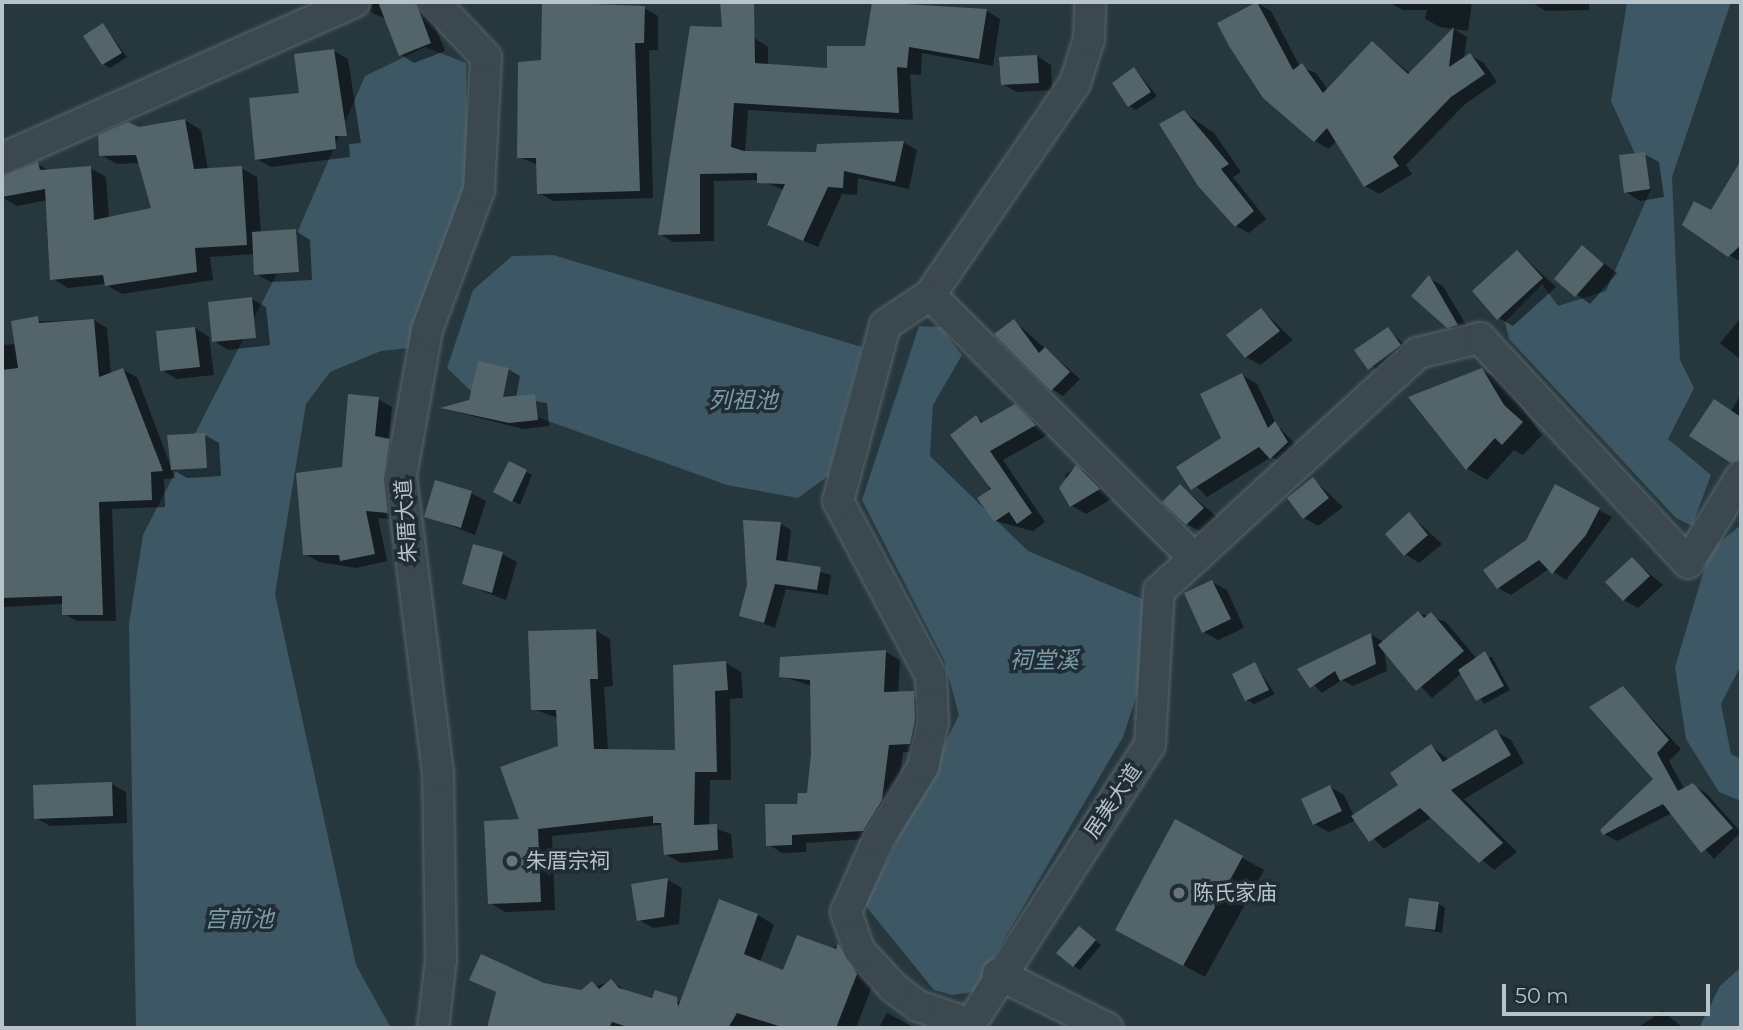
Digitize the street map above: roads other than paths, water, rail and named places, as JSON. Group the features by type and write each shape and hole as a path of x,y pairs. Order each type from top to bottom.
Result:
{"street":[{"path":"2,159 355,2"},
{"name":"朱厝大道","path":"433,1028 441,960 438,773 401,476 427,330 479,190 486,57 434,2"},
{"path":"969,1026 918,1006 894,988 859,950 846,912 878,840 923,767 933,722 931,676 838,501 885,325 930,295 1075,83 1088,39 1090,2"},
{"path":"930,295 1191,555"},
{"name":"居美大道","path":"969,1026 998,974 1150,744 1159,591 1191,555 1418,353 1480,338 1688,563 1741,477"},
{"path":"998,974 1107,1028"}],"water":[{"path":"1627,2 1731,2 1672,177 1680,360 1694,388 1668,439 1711,475 1692,526 1676,518 1509,339 1505,322 1542,284 1558,306 1606,291 1651,189 1611,101"},
{"name":"宫前池","path":"425,47 466,63 468,186 409,348 381,351 330,372 306,404 275,594 356,965 391,1028 136,1028 129,624 143,535 294,240 365,76"},
{"name":"列祖池","path":"553,255 862,347 828,476 798,498 727,485 475,395 447,368 473,290 512,256"},
{"name":"祠堂溪","path":"919,326 940,327 962,355 933,405 930,456 1028,551 1147,601 1137,694 1123,737 973,992 952,995 934,990 865,905 959,715 944,660 862,500"},
{"path":"1741,525 1741,665 1721,704 1731,754 1741,759 1741,801 1719,792 1686,739 1675,667 1710,550"},
{"path":"1741,967 1741,1028 1699,1028 1720,986"}],"place":[{"name":"朱厝宗祠","path":"512,861"},
{"name":"陈氏家庙","path":"1179,893"}]}
